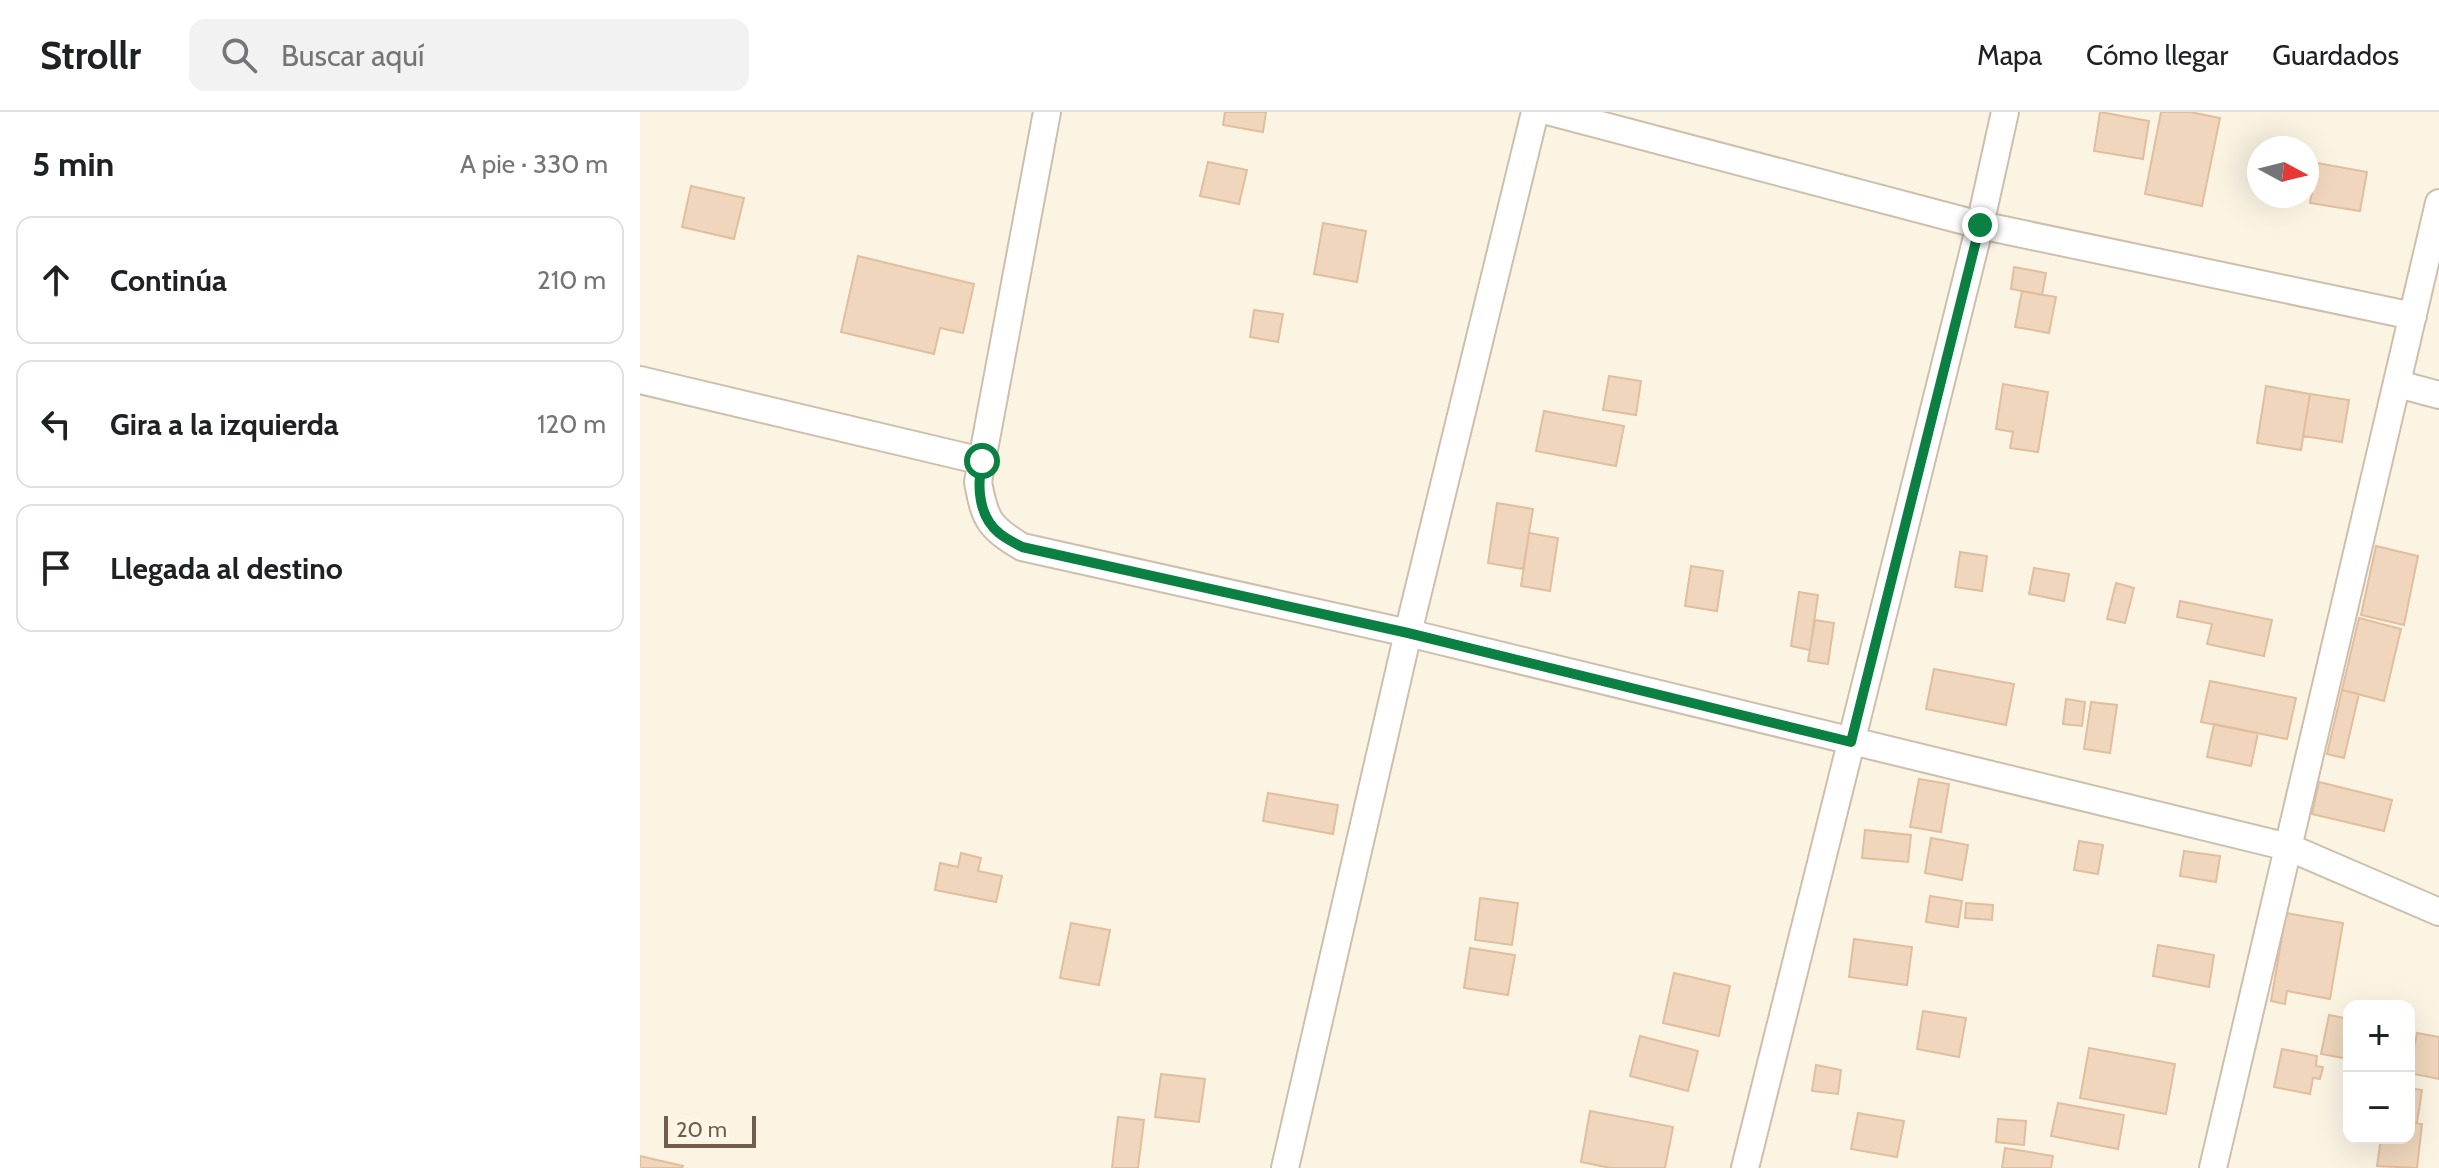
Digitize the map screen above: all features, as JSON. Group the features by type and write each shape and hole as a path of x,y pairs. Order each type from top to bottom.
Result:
{"street":[{"path":"1047,112 978,482 983,508 997,532 1022,547 1408,633 2288,847 2439,912"},
{"path":"1285,1168 1408,633 1535,112"},
{"path":"1551,112 1980,225 2413,316"},
{"path":"1745,1168 1980,225 2005,112"},
{"path":"2213,1168 2439,203"},
{"path":"640,380 982,461"},
{"path":"2398,384 2439,395"}],"building":[{"path":"1225,112 1266,112 1263,132 1223,125"},
{"path":"2100,112 2149,121 2143,159 2094,151"},
{"path":"2161,112 2190,112 2220,118 2202,206 2145,194"},
{"path":"1208,162 1247,170 1239,204 1200,196"},
{"path":"2319,163 2367,172 2360,211 2319,204"},
{"path":"691,186 744,198 734,239 682,227"},
{"path":"1323,223 1366,231 1357,282 1314,274"},
{"path":"858,256 974,284 963,333 940,328 934,354 841,332"},
{"path":"2014,267 2046,273 2042,295 2011,289"},
{"path":"2022,291 2056,297 2049,333 2015,327"},
{"path":"1254,310 1283,314 1278,342 1250,337"},
{"path":"1609,376 1641,381 1636,415 1603,410"},
{"path":"2003,384 2048,392 2038,452 2010,448 2013,432 1996,429"},
{"path":"2266,386 2310,394 2301,450 2257,443"},
{"path":"2310,394 2349,400 2342,442 2303,436"},
{"path":"1544,411 1624,426 1616,466 1536,451"},
{"path":"1497,503 1533,509 1523,569 1488,563"},
{"path":"1529,533 1558,538 1550,591 1521,586"},
{"path":"2376,546 2418,556 2404,625 2361,615"},
{"path":"1960,552 1987,556 1982,591 1955,587"},
{"path":"1691,566 1723,571 1717,611 1685,606"},
{"path":"2034,568 2069,574 2064,601 2029,594"},
{"path":"2116,583 2134,588 2125,623 2107,619"},
{"path":"1799,592 1818,595 1810,650 1791,646"},
{"path":"2180,601 2272,620 2264,656 2207,644 2212,624 2177,617"},
{"path":"2359,618 2401,629 2384,701 2342,690"},
{"path":"1815,620 1834,623 1828,664 1808,661"},
{"path":"1934,669 2014,684 2006,725 1926,709"},
{"path":"2210,681 2296,698 2287,739 2201,722"},
{"path":"2342,690 2359,694 2344,758 2327,754"},
{"path":"2066,699 2085,702 2082,726 2063,724"},
{"path":"2091,702 2117,705 2110,753 2084,749"},
{"path":"2214,724 2258,733 2251,766 2207,757"},
{"path":"1919,779 1949,784 1941,832 1910,827"},
{"path":"2319,782 2392,800 2384,831 2312,814"},
{"path":"1268,793 1338,805 1333,834 1263,821"},
{"path":"1865,830 1911,835 1908,862 1862,858"},
{"path":"1931,838 1968,845 1962,880 1925,873"},
{"path":"2079,841 2103,845 2098,874 2074,870"},
{"path":"2184,851 2220,856 2216,882 2180,876"},
{"path":"961,853 981,858 978,871 1002,876 996,902 935,890 940,863 958,867"},
{"path":"1930,896 1962,901 1958,927 1926,922"},
{"path":"1480,898 1518,903 1512,945 1475,940"},
{"path":"1966,903 1993,905 1992,920 1965,918"},
{"path":"2286,913 2343,923 2330,999 2287,991 2285,1004 2271,1001"},
{"path":"1071,923 1110,930 1099,985 1060,978"},
{"path":"1854,939 1912,947 1907,985 1849,977"},
{"path":"2158,945 2214,955 2209,987 2153,976"},
{"path":"1470,948 1515,955 1508,995 1464,988"},
{"path":"1674,973 1730,986 1719,1036 1663,1023"},
{"path":"1923,1011 1966,1018 1959,1057 1917,1049"},
{"path":"2329,1015 2343,1018 2343,1058 2321,1054"},
{"path":"2417,1033 2439,1037 2439,1079 2415,1074"},
{"path":"1640,1036 1698,1051 1688,1091 1630,1076"},
{"path":"2089,1048 2175,1064 2166,1114 2080,1098"},
{"path":"2282,1049 2317,1056 2316,1066 2323,1067 2320,1079 2313,1078 2310,1094 2274,1087"},
{"path":"1816,1065 1841,1070 1838,1094 1812,1091"},
{"path":"1161,1074 1205,1079 1199,1122 1155,1117"},
{"path":"2415,1089 2422,1090 2415,1123"},
{"path":"2058,1103 2124,1115 2118,1149 2051,1136"},
{"path":"1590,1111 1673,1127 1665,1168 1611,1168 1581,1162"},
{"path":"1858,1113 1904,1121 1897,1157 1851,1149"},
{"path":"1118,1117 1144,1120 1138,1168 1112,1168"},
{"path":"1998,1119 2026,1121 2024,1145 1996,1142"},
{"path":"2415,1123 2422,1124 2417,1168 2377,1166 2380,1144 2415,1144"},
{"path":"2005,1148 2053,1156 2051,1168 2002,1168"},
{"path":"640,1156 683,1166 640,1168"}],"route":[{"path":"982,461 978,482 983,508 997,532 1022,547 1408,633 1851,742 1980,225"}]}
